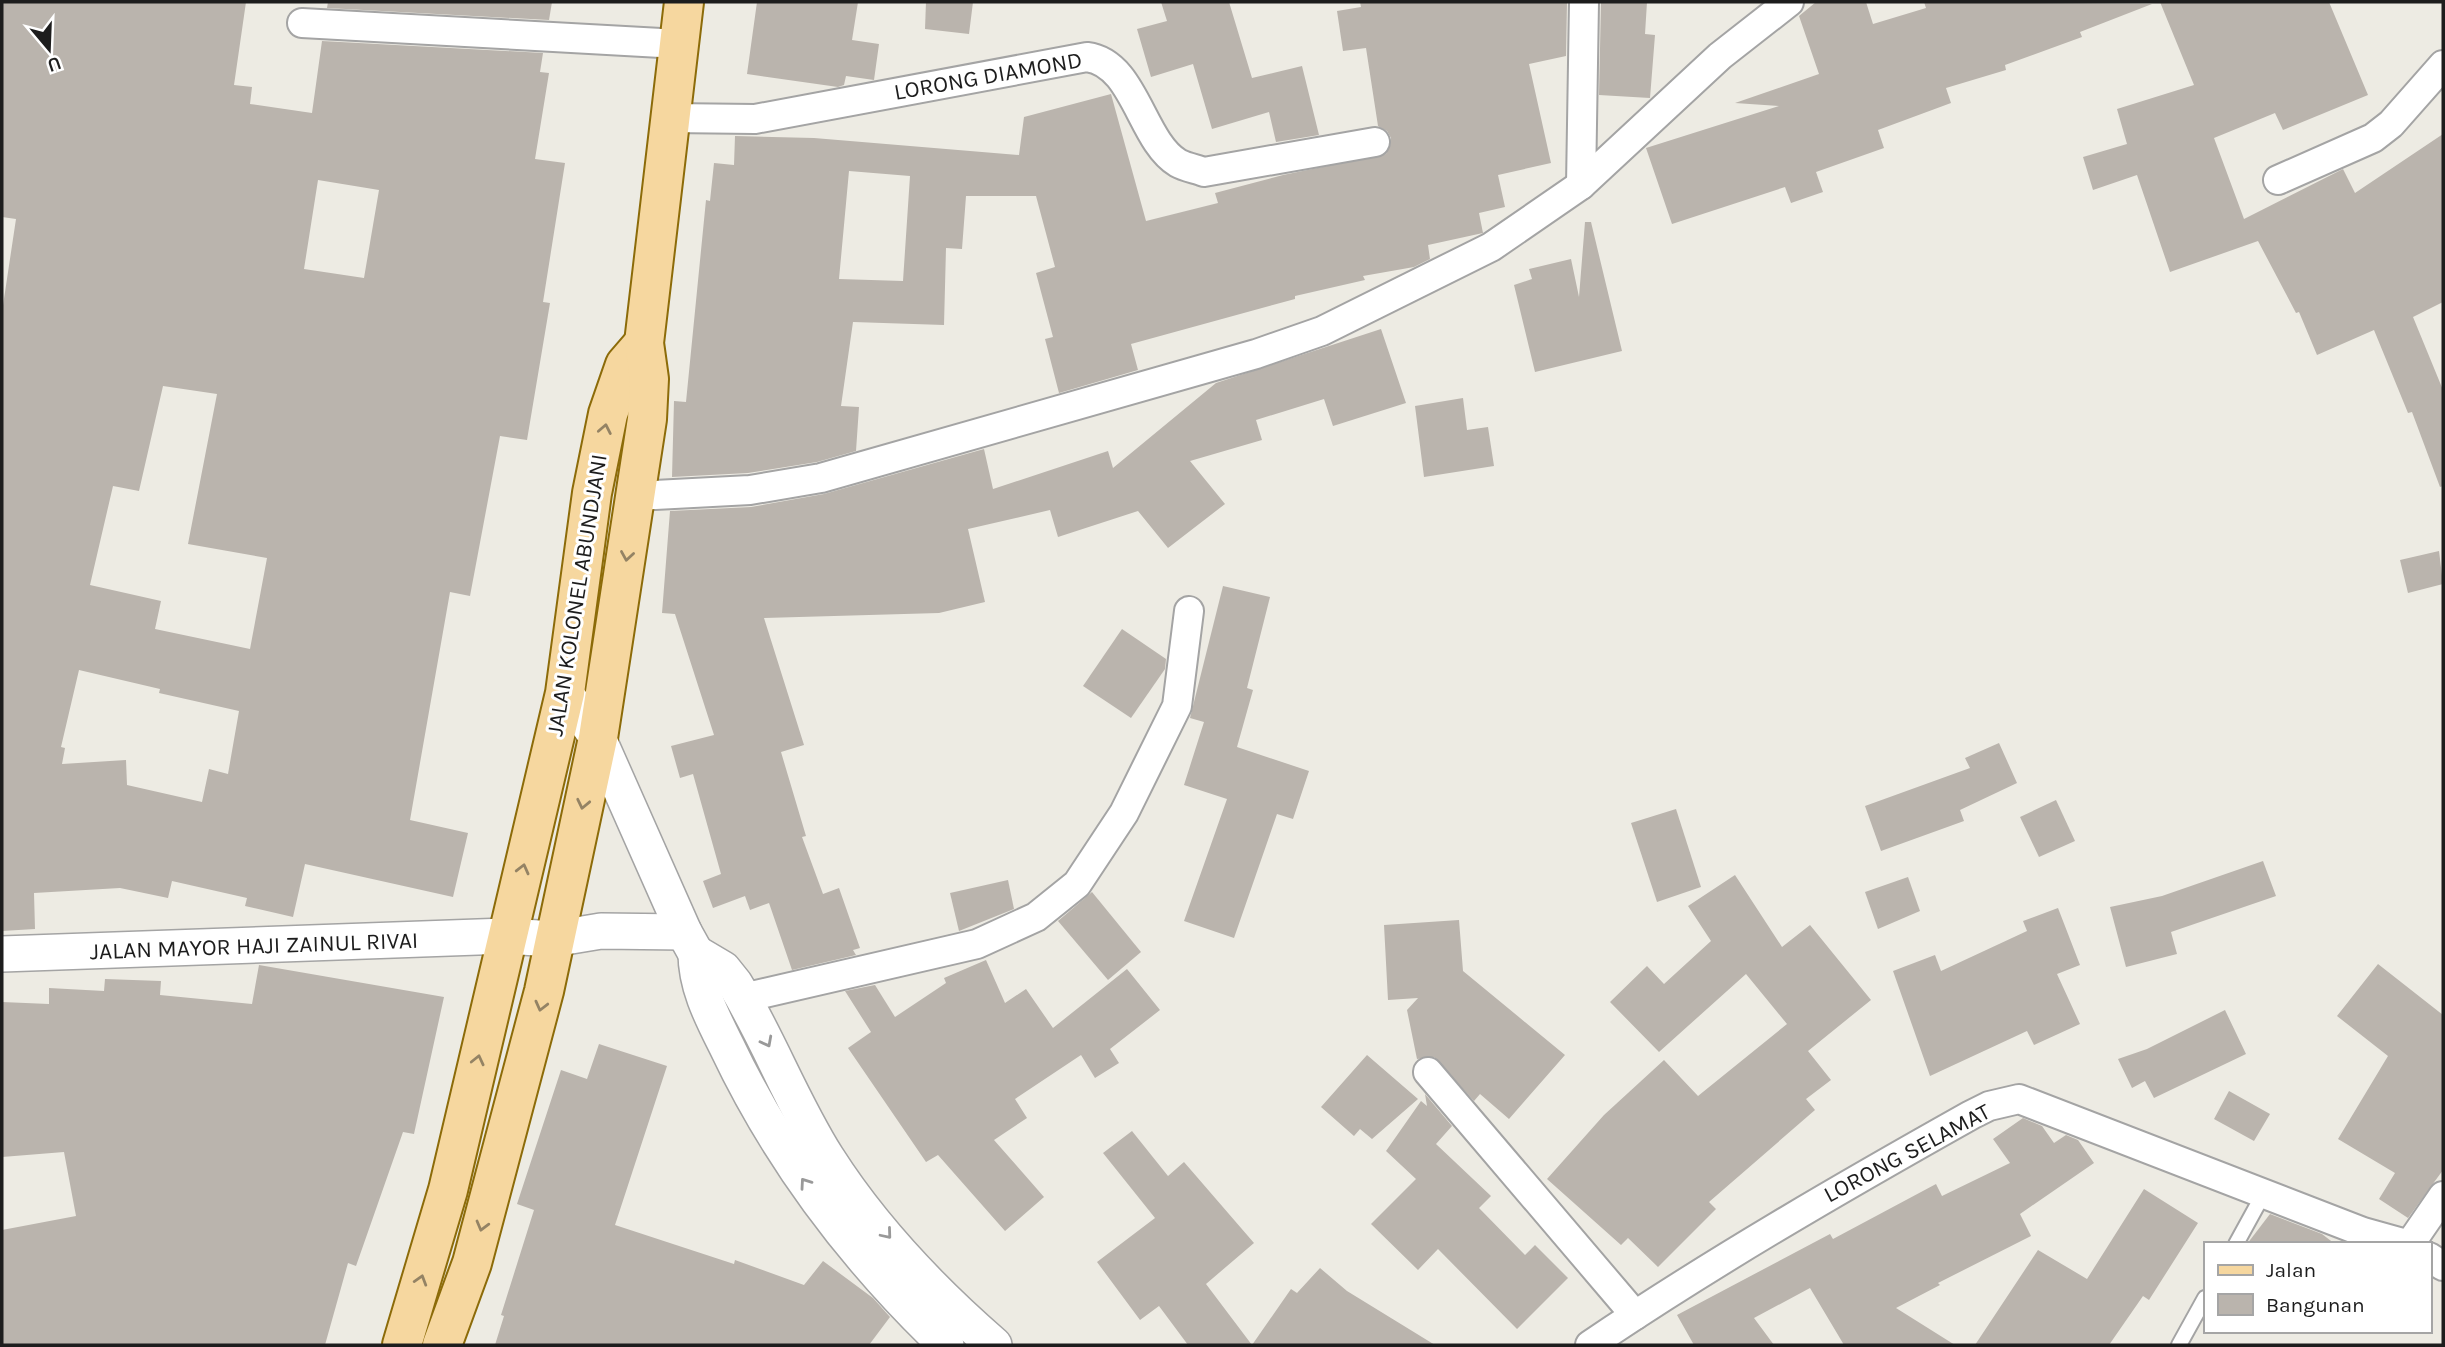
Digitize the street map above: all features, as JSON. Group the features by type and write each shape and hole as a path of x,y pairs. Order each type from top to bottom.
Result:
{"main road":[{"name":"JALAN KOLONEL ABUNDJANI","path":"442,1345 472,1263 526,1066 598,738 636,496 649,379 643,343 684,2"},
{"name":"JALAN KOLONEL ABUNDJANI","path":"402,1345 448,1190 565,693 592,493 608,414 625,365 643,343"}],"street":[{"path":"1581,185 1584,2"},
{"path":"636,496 750,489 821,478 1256,354 1322,331 1491,247 1581,185 1720,56 1789,2"},
{"path":"302,23 679,44"},
{"name":"LORONG DIAMOND","path":"670,118 755,120 1087,57 1105,61 1135,101 1157,140 1177,163 1204,172 1375,142"},
{"path":"2278,180 2373,138 2391,124 2443,65"},
{"path":"743,998 977,944 1036,917 1077,884 1125,813 1177,706 1189,611"},
{"path":"565,693 598,738 690,942 703,997 751,1096 781,1150 823,1209 866,1260 946,1345"},
{"name":"JALAN MAYOR HAJI ZAINUL RIVAI","path":"2,954 506,936 553,939 601,931 690,942"},
{"path":"690,942 723,969 743,998 827,1157 852,1193 951,1305 994,1345"},
{"path":"1428,1072 1634,1315"},
{"name":"LORONG SELAMAT","path":"1590,1345 1827,1195 1971,1115 1989,1106 2019,1099 2363,1232 2400,1242"},
{"name":"LORONG SELAMAT","path":"2409,1242 2443,1196"}],"lane":[{"path":"2237,1242 2264,1193"},
{"path":"2179,1345 2204,1300"}],"building":[{"path":"2,2 246,2 234,85 252,87 250,104 312,113 322,41 543,53 540,72 549,73 535,159 565,163 543,302 550,303 527,440 500,436 470,596 450,592 410,820 468,833 453,897 305,864 293,917 245,906 247,898 172,881 168,898 120,888 34,893 35,929 2,931 2,312 16,219 2,217","holes":["318,180 379,190 364,278 304,269","163,386 217,394 188,544 267,558 250,649 155,629 161,601 90,585 113,486 139,491","79,670 160,689 159,693 239,711 228,774 209,769 202,802 127,785 126,760 62,764 65,748 61,747"]},
{"path":"328,2 552,2 549,20 327,8"},
{"path":"757,2 858,2 852,40 879,44 874,80 846,76 844,85 838,87 747,74"},
{"path":"926,2 973,2 969,34 925,29"},
{"path":"1161,2 1229,2 1252,78 1302,66 1319,135 1276,142 1269,112 1212,129 1193,64 1151,77 1137,29 1167,21"},
{"path":"1360,2 1567,2 1566,56 1529,64 1551,163 1498,175 1505,207 1479,213 1483,233 1428,245 1430,259 1414,267 1363,276 1365,280 1295,296 1295,299 1131,344 1138,370 1059,393 1045,339 1053,337 1036,273 1055,267 1036,196 966,196 962,249 946,248 944,325 853,322 841,406 859,407 856,451 817,462 748,473 672,477 674,401 686,402 706,200 710,201 714,163 734,165 735,136 814,138 1019,155 1024,117 1111,94 1146,221 1218,203 1215,193 1283,175 1386,154 1391,138 1387,131 1378,126 1366,48 1343,51 1337,11 1361,7","holes":["849,171 910,176 903,281 839,279"]},
{"path":"1601,2 1647,2 1645,34 1655,35 1650,98 1599,95"},
{"path":"1816,2 1866,2 1873,24 1926,8 1924,2 2152,4 2080,32 2082,37 2005,65 2006,70 1946,88 1951,103 1878,130 1884,148 1816,172 1823,192 1791,203 1785,187 1672,224 1646,148 1779,106 1735,103 1819,74 1799,16"},
{"path":"2160,2 2329,2 2368,95 2283,130 2275,113 2214,138 2244,219 2343,169 2355,193 2443,134 2443,302 2413,317 2443,390 2443,486 2440,487 2412,412 2408,413 2374,330 2317,355 2299,312 2296,313 2258,241 2170,272 2137,175 2093,190 2083,157 2127,144 2117,109 2194,85"},
{"path":"1585,222 1591,222 1622,351 1535,372 1514,285 1532,279 1529,269 1571,259 1579,297"},
{"path":"1381,329 1406,403 1333,426 1324,399 1256,420 1262,440 1190,461 1225,504 1168,548 1138,511 1058,537 1050,510 968,529 985,602 939,613 764,618 804,745 781,752 806,836 802,837 823,894 839,888 860,948 853,950 856,955 792,970 769,903 750,910 745,896 713,908 703,881 721,874 693,774 680,778 671,746 714,735 675,614 662,613 670,511 751,507 824,494 984,449 993,489 1108,451 1113,468 1216,383"},
{"path":"1463,398 1467,430 1488,427 1494,466 1424,477 1415,406"},
{"path":"2439,551 2443,584 2408,593 2400,560"},
{"path":"1223,586 1270,597 1247,688 1253,690 1237,747 1309,771 1293,819 1277,814 1234,938 1184,921 1227,799 1184,785 1204,722 1190,718"},
{"path":"1122,629 1166,659 1165,669 1131,718 1083,686"},
{"path":"1999,743 2017,783 1960,810 1964,821 1881,851 1865,806 1970,768 1965,758"},
{"path":"2056,800 2075,841 2039,857 2020,817"},
{"path":"1676,809 1701,887 1657,902 1631,823"},
{"path":"2263,861 2276,896 2171,932 2177,954 2126,967 2110,907 2162,896"},
{"path":"1735,875 1782,947 1810,925 1871,1000 1808,1051 1831,1080 1806,1099 1815,1110 1709,1202 1716,1209 1658,1267 1628,1238 1621,1245 1547,1179 1604,1115 1664,1060 1698,1096 1787,1024 1746,974 1659,1052 1610,1002 1647,966 1664,984 1711,941 1688,906"},
{"path":"1908,877 1920,911 1878,929 1865,892"},
{"path":"1008,880 1014,909 959,931 950,893"},
{"path":"1092,892 1141,952 1108,980 1058,921"},
{"path":"2058,908 2080,965 2057,974 2080,1024 2034,1045 2027,1031 1930,1076 1893,971 1935,955 1941,971 2027,931 2023,921"},
{"path":"1459,920 1463,971 1565,1055 1509,1119 1480,1094 1474,1101 1434,1057 1417,1059 1407,1010 1418,998 1388,1000 1384,925"},
{"path":"986,960 1005,1003 1026,989 1053,1028 1127,969 1160,1010 1110,1049 1119,1063 1095,1078 1081,1055 1015,1099 1027,1118 994,1140 1044,1197 1005,1231 938,1155 926,1162 848,1048 871,1032 845,991 875,985 895,1017 946,983 944,978"},
{"path":"2378,964 2443,1015 2443,1170 2408,1218 2379,1199 2395,1173 2338,1139 2388,1056 2337,1016"},
{"path":"259,965 444,997 414,1134 403,1132 356,1266 348,1263 325,1345 2,1345 2,1230 76,1216 64,1152 2,1157 2,1002 49,1004 49,988 104,991 105,979 161,981 160,995 252,1004"},
{"path":"2225,1010 2246,1054 2154,1098 2145,1081 2132,1088 2118,1059 2147,1049"},
{"path":"599,1044 667,1066 615,1225 734,1264 735,1260 804,1285 823,1261 873,1298 890,1317 869,1345 495,1345 504,1316 501,1315 534,1210 517,1204 561,1070 587,1079"},
{"path":"1367,1055 1418,1099 1372,1139 1360,1129 1354,1136 1321,1107"},
{"path":"2229,1091 2270,1114 2254,1141 2214,1119"},
{"path":"1425,1094 1452,1126 1436,1144 1491,1196 1479,1208 1525,1255 1535,1245 1568,1278 1517,1329 1438,1249 1418,1270 1371,1224 1416,1179 1386,1151 1421,1101 1427,1106"},
{"path":"2023,1118 2042,1126 2054,1143 2066,1135 2078,1140 2094,1163 2020,1214 2031,1236 1938,1283 1940,1285 1896,1308 1955,1345 1844,1345 1810,1288 1754,1318 1774,1345 1694,1345 1677,1315 1830,1234 1833,1239 1936,1184 1942,1196 2010,1163 1993,1139"},
{"path":"1132,1131 1168,1176 1184,1162 1254,1243 1206,1284 1252,1345 1188,1345 1159,1306 1140,1320 1097,1262 1155,1218 1103,1153"},
{"path":"2144,1189 2198,1223 2149,1300 2143,1296 2109,1345 1975,1345 2038,1250 2087,1279"},
{"path":"2270,1214 2322,1234 2332,1242 2249,1242"},
{"path":"1320,1268 1347,1291 1435,1345 1252,1345 1291,1289 1297,1293"}]}
